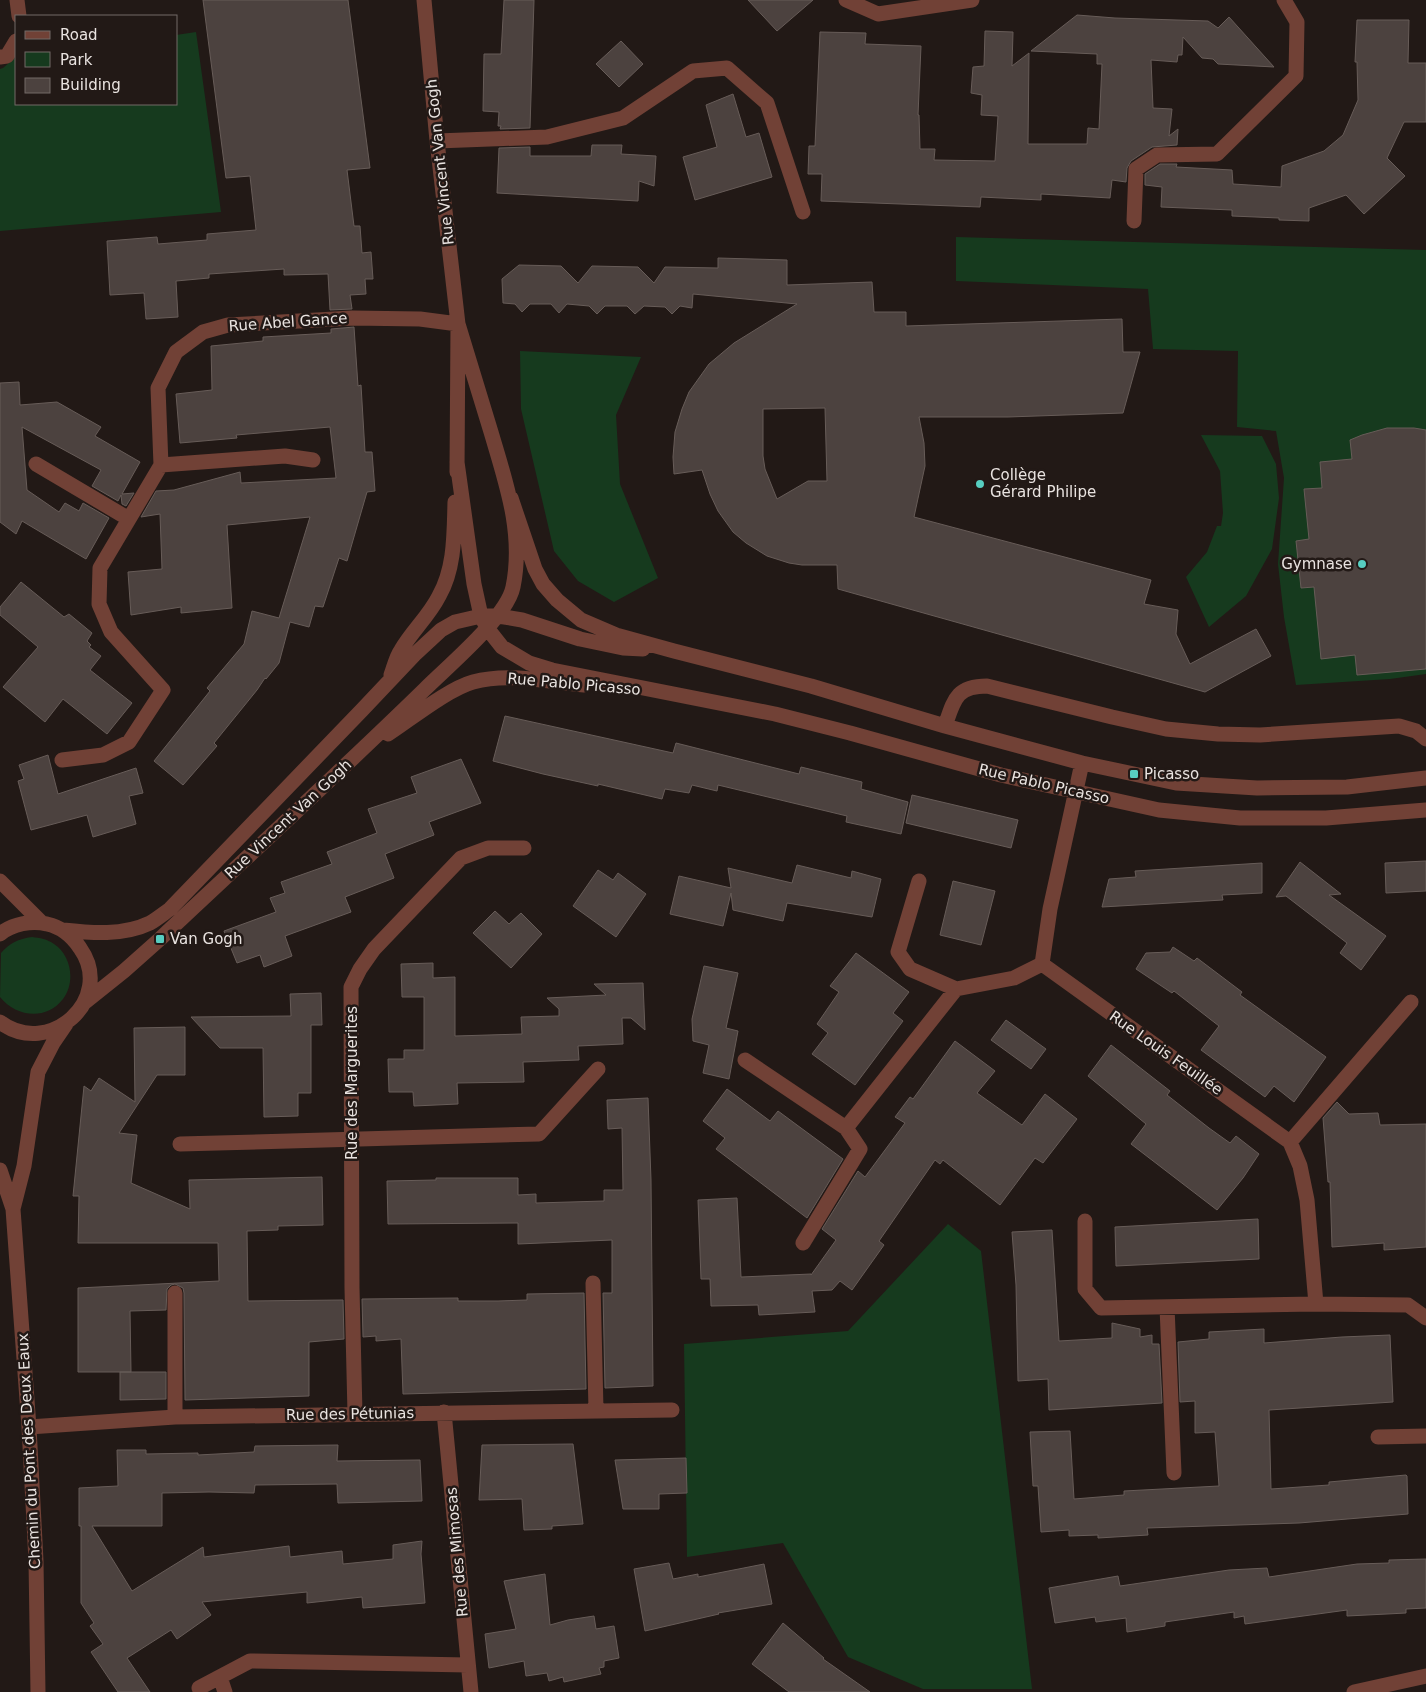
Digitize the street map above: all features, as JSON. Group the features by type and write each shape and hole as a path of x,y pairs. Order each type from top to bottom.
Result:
{"street":[{"path":"17,0 19,15"},
{"name":"Rue Vincent Van Gogh","path":"386,685 400,650 439,597 450,569 454,542 457,462 458,324 437,142 424,0"},
{"path":"846,0 878,14 965,1"},
{"path":"1134,221 1136,169 1157,155 1217,154 1296,76 1297,22 1284,0"},
{"path":"0,57 7,56 15,43"},
{"path":"437,142 557,135 623,118 693,71 727,68 767,103 803,212"},
{"name":"Rue Abel Gance","path":"161,465 158,388 176,352 203,332 228,325 352,318 420,319 458,324"},
{"name":"Rue Vincent Van Gogh","path":"67,1023 77,1014 84,1003 160,939 352,759 484,622 498,616 509,600 513,587 516,556 511,498 458,324"},
{"path":"62,760 103,755 129,742 163,690 111,632 99,604 100,568 161,465 285,456 313,460"},
{"name":"Rue Vincent Van Gogh","path":"457,462 474,584 484,622"},
{"path":"36,464 129,519"},
{"name":"Rue Pablo Picasso","path":"511,498 535,569 543,584 557,600 581,620 616,635 811,686 944,726 1082,763 1176,782 1257,788 1347,787 1426,778"},
{"name":"Rue Pablo Picasso","path":"498,616 522,620 580,638 623,648 674,651"},
{"name":"Rue Vincent Van Gogh","path":"63,930 90,933 132,930 150,922 170,909 441,630 455,622 484,622"},
{"name":"Rue Pablo Picasso","path":"484,622 502,647 529,663 552,670 775,714 859,735 1001,775 1159,810 1240,818 1326,818 1426,810"},
{"name":"Rue Pablo Picasso","path":"352,759 455,689 472,682 494,678 515,678 669,693"},
{"path":"944,726 956,696 963,690 974,686 987,686 1112,718 1166,729 1218,734 1260,735 1399,726 1416,731 1426,740"},
{"path":"919,882 898,952 910,969 956,989 1014,978 1042,964 1050,909 1074,792 1082,763"},
{"name":"Rue des Marguerites","path":"355,1414 352,1288 351,987 360,969 374,949 461,858 488,848 524,848"},
{"path":"0,881 41,922"},
{"path":"0,934 22,924 41,922 63,930 76,941 85,954 90,971 89,987 84,1003"},
{"name":"Rue Louis Feuillée","path":"1042,964 1290,1142"},
{"path":"846,1128 956,989"},
{"path":"1316,1304 1307,1200 1300,1166 1290,1142 1412,1002"},
{"path":"0,1022 8,1028 27,1034 48,1032 67,1023"},
{"name":"Chemin du Pont des Deux Eaux","path":"13,1209 24,1166 38,1072 53,1043 67,1023"},
{"path":"745,1060 846,1128 860,1150 803,1243"},
{"path":"180,1144 539,1134 598,1069"},
{"name":"Chemin du Pont des Deux Eaux","path":"0,1170 13,1209 29,1427 36,1562 38,1692"},
{"path":"1085,1221 1085,1289 1101,1308 1316,1304 1408,1305 1426,1318"},
{"path":"593,1283 596,1410"},
{"path":"175,1418 176,1294"},
{"path":"1167,1307 1174,1473"},
{"name":"Rue des Pétunias","path":"29,1427 175,1418 444,1412 672,1410"},
{"name":"Rue des Mimosas","path":"444,1412 470,1692"},
{"path":"1378,1438 1426,1436"},
{"path":"199,1688 250,1661 468,1665"},
{"path":"1354,1692 1426,1676"},
{"path":"220,1677 225,1692"}],"green space":[{"path":"196,32 221,212 0,231 0,69 15,58 15,105 178,105 178,35"},
{"path":"956,237 1426,250 1426,674 1390,679 1296,685 1284,617 1278,564 1284,478 1276,431 1237,427 1238,351 1153,349 1148,289 956,281"},
{"path":"520,351 641,357 616,415 620,484 658,578 614,602 578,581 554,551 521,409"},
{"path":"1201,435 1262,436 1276,464 1279,498 1272,549 1246,596 1209,627 1186,577 1207,552 1217,526 1221,526 1223,513 1220,471"},
{"path":"32,937 49,941 60,949 68,962 70,977 67,992 56,1006 48,1011 31,1014 14,1009 0,997 1,953 15,942"},
{"path":"948,1224 981,1251 1032,1689 923,1689 848,1657 783,1543 687,1557 684,1344 848,1331"}],"building":[{"path":"203,0 348,0 370,168 347,170 354,226 360,226 362,253 371,252 373,279 365,279 366,294 350,295 352,309 330,310 328,274 284,275 284,269 209,274 209,278 176,281 178,317 146,319 144,293 110,295 107,241 157,237 158,244 207,240 207,234 256,230 250,176 226,178"},
{"path":"504,0 534,0 530,128 500,129 501,126 498,126 499,112 483,111 484,54 501,54"},
{"path":"748,0 813,0 777,31"},
{"path":"1077,15 1208,21 1218,28 1229,17 1274,67 1218,64 1213,59 1202,58 1183,37 1182,55 1178,55 1177,62 1151,60 1153,108 1172,109 1169,136 1178,129 1177,145 1152,147 1131,161 1127,168 1126,182 1112,180 1110,198 1041,194 1041,200 981,197 980,207 821,201 822,174 808,174 809,146 815,146 820,32 866,33 865,44 921,46 918,115 920,149 935,149 934,160 995,161 998,116 981,115 982,95 971,93 973,67 984,66 985,31 1013,32 1012,66 1029,53 1028,144 1087,144 1088,128 1099,129 1102,64 1097,64 1097,54 1031,51"},
{"path":"1357,20 1409,20 1408,63 1426,63 1426,122 1404,122 1387,158 1405,176 1364,214 1346,195 1309,208 1309,221 1232,216 1232,210 1161,207 1162,187 1145,185 1145,174 1160,164 1177,164 1176,167 1232,170 1233,184 1281,187 1282,166 1324,151 1343,135 1358,100 1357,62 1355,62"},
{"path":"621,41 643,64 619,87 596,64"},
{"path":"733,94 746,137 759,133 772,177 695,200 683,157 717,147 706,105"},
{"path":"592,145 622,145 621,154 656,156 654,186 639,181 638,201 497,193 499,148 530,147 530,156 591,156"},
{"path":"718,258 787,260 787,285 872,282 874,312 906,312 906,326 1122,319 1123,352 1140,352 1123,413 1008,417 919,417 924,443 925,466 914,517 1151,580 1144,604 1178,610 1176,634 1190,664 1256,629 1271,656 1205,692 838,589 837,565 789,563 767,556 746,543 733,532 718,511 702,470 674,474 675,432 689,392 709,364 734,343 797,304 693,294 692,308 680,306 672,314 665,307 644,306 635,314 627,306 605,306 597,314 589,306 567,304 559,313 551,304 530,304 522,312 515,304 503,303 502,279 519,265 561,266 578,283 592,266 638,267 654,283 665,267 718,268","holes":["825,408 827,481 808,481 777,499 765,469 763,456 763,409"]},
{"path":"354,327 358,386 361,385 365,452 372,452 375,491 367,492 347,561 339,558 323,607 315,606 309,627 290,622 279,663 214,743 217,746 183,785 154,761 210,691 207,688 244,644 252,611 279,618 310,517 227,525 232,608 181,613 181,607 131,615 128,572 162,569 160,514 141,517 156,491 174,490 240,472 241,483 336,478 330,427 236,435 237,438 180,443 176,394 212,390 211,346 263,341 263,337 331,333 331,329"},
{"path":"19,382 20,405 57,402 101,427 95,436 140,462 122,494 134,493 126,506 122,504 121,495 118,501 92,486 101,470 22,427 27,490 59,512 65,503 79,511 83,503 109,518 86,559 22,521 16,534 0,522 0,383"},
{"name":"Gymnase","path":"1387,428 1426,430 1426,669 1357,675 1355,655 1321,659 1314,587 1301,588 1296,541 1309,539 1304,489 1322,488 1320,462 1352,459 1350,440"},
{"path":"21,582 64,617 69,614 92,633 87,641 91,645 89,647 101,656 90,670 132,703 107,734 63,699 45,722 3,687 38,647 0,615 0,607"},
{"path":"505,716 673,753 676,743 799,774 801,767 862,782 861,789 908,802 901,834 846,822 847,816 718,785 717,791 692,785 689,793 665,789 662,799 598,784 598,786 543,774 493,761"},
{"path":"48,755 58,794 136,768 143,793 129,796 136,824 93,837 87,815 31,830 18,781 24,779 19,765"},
{"path":"461,759 481,803 429,822 434,835 385,854 394,878 345,897 351,912 285,936 292,956 264,967 260,955 237,963 224,931 276,912 270,898 285,893 281,882 332,864 327,852 377,833 368,809 417,793 411,777"},
{"path":"912,795 1018,820 1011,848 906,823"},
{"path":"1426,861 1426,891 1386,893 1385,863"},
{"path":"1300,862 1341,894 1329,895 1386,936 1361,970 1340,953 1347,943 1286,896 1276,897"},
{"path":"1262,863 1262,893 1222,895 1223,900 1102,907 1109,879 1136,877 1135,871"},
{"path":"797,865 851,878 852,871 881,879 872,917 787,903 783,921 733,910 731,893 723,926 670,914 679,876 731,888 728,868 792,883"},
{"path":"598,870 613,880 618,873 646,894 616,937 573,906"},
{"path":"953,881 995,891 981,945 940,935"},
{"path":"495,911 509,924 521,913 542,934 511,968 473,933"},
{"path":"1173,947 1194,961 1197,958 1242,992 1240,995 1326,1057 1294,1102 1274,1086 1265,1097 1201,1050 1219,1026 1174,991 1172,993 1136,969 1146,953 1170,952"},
{"path":"856,953 909,992 893,1013 903,1021 855,1085 812,1054 828,1033 817,1024 839,992 830,986"},
{"path":"433,963 433,978 455,977 455,1036 522,1034 521,1017 559,1016 559,1009 547,998 606,995 594,984 643,983 645,1030 631,1018 622,1018 623,1044 578,1046 579,1060 523,1062 524,1082 457,1083 458,1104 414,1106 413,1092 389,1092 388,1059 404,1059 404,1050 424,1050 424,997 402,997 401,964"},
{"path":"704,966 738,973 726,1028 738,1031 729,1079 703,1073 709,1045 693,1041 692,1019"},
{"path":"321,993 322,1025 311,1025 311,1093 298,1093 298,1116 264,1117 263,1048 220,1048 191,1017 291,1016 290,994"},
{"path":"1006,1020 1046,1049 1031,1069 991,1040"},
{"path":"185,1027 185,1075 157,1075 119,1133 137,1135 131,1183 190,1209 189,1180 322,1177 323,1225 278,1226 278,1230 247,1231 248,1301 343,1300 344,1339 309,1342 309,1396 185,1400 184,1293 183,1288 175,1284 167,1289 166,1310 130,1311 131,1372 78,1372 78,1288 219,1281 218,1243 78,1243 79,1196 73,1196 84,1086 91,1091 99,1078 135,1102 134,1028"},
{"path":"955,1041 995,1071 977,1093 1022,1125 1045,1094 1077,1119 1043,1163 1035,1158 1000,1205 943,1160 940,1164 935,1160 879,1241 884,1245 852,1290 840,1281 832,1290 812,1291 815,1312 759,1315 758,1305 711,1306 710,1279 701,1279 698,1200 737,1198 741,1277 811,1275 836,1240 822,1229 858,1171 865,1177 905,1123 895,1117 910,1097 913,1099"},
{"path":"1111,1045 1170,1091 1167,1095 1209,1128 1230,1143 1236,1136 1259,1154 1243,1178 1217,1210 1131,1144 1146,1124 1088,1076"},
{"path":"727,1089 770,1121 778,1111 843,1159 807,1218 716,1149 725,1138 703,1121"},
{"path":"648,1098 651,1180 653,1386 605,1388 603,1293 612,1293 612,1240 518,1244 518,1223 388,1224 387,1181 436,1180 436,1178 518,1178 518,1195 536,1194 536,1203 604,1201 604,1190 623,1190 622,1128 608,1129 607,1100"},
{"path":"1337,1102 1349,1114 1378,1113 1380,1125 1426,1124 1426,1247 1384,1250 1384,1243 1332,1247 1330,1182 1328,1182 1323,1118"},
{"path":"1258,1219 1259,1259 1116,1266 1115,1227"},
{"path":"1052,1230 1059,1341 1112,1338 1112,1323 1140,1329 1140,1337 1152,1335 1152,1344 1159,1344 1162,1403 1049,1410 1048,1379 1018,1381 1016,1285 1012,1232"},
{"path":"584,1293 586,1389 403,1394 401,1339 376,1341 376,1336 363,1337 362,1299 458,1298 458,1301 498,1301 527,1300 527,1294"},
{"path":"1264,1329 1264,1343 1390,1335 1393,1402 1269,1410 1271,1489 1329,1485 1329,1482 1406,1475 1408,1514 1299,1523 1147,1528 1148,1535 1098,1538 1098,1535 1069,1536 1069,1530 1041,1532 1038,1486 1033,1486 1030,1432 1070,1431 1074,1499 1124,1495 1124,1491 1219,1486 1215,1432 1195,1433 1195,1401 1180,1402 1178,1342 1209,1339 1209,1332"},
{"path":"120,1372 166,1372 166,1399 120,1400"},
{"path":"573,1444 583,1524 552,1526 552,1529 524,1530 522,1499 479,1500 482,1445"},
{"path":"338,1445 337,1461 420,1460 422,1501 338,1503 337,1484 255,1485 254,1493 162,1493 162,1526 92,1526 132,1591 203,1547 204,1557 289,1546 290,1557 342,1551 343,1564 393,1559 393,1545 422,1541 421,1554 425,1603 363,1608 362,1597 307,1603 307,1592 202,1602 211,1615 177,1639 171,1630 127,1658 150,1692 118,1692 91,1652 103,1644 90,1626 94,1623 81,1603 79,1488 118,1486 117,1450 146,1450 146,1454 198,1453 198,1455 254,1452 255,1446"},
{"path":"686,1458 687,1493 659,1494 659,1509 623,1509 615,1460"},
{"path":"1426,1559 1426,1608 1406,1609 1406,1613 1347,1616 1347,1610 1245,1624 1244,1616 1234,1618 1234,1612 1165,1622 1165,1626 1127,1632 1126,1618 1096,1622 1095,1617 1055,1623 1049,1588 1118,1576 1120,1586 1229,1570 1267,1568 1269,1577 1357,1564 1389,1563 1389,1560"},
{"path":"669,1563 673,1579 698,1574 698,1577 764,1564 772,1604 718,1613 645,1631 634,1569"},
{"path":"545,1574 550,1625 594,1616 596,1629 614,1626 619,1658 604,1661 604,1667 599,1668 601,1674 564,1682 563,1677 549,1681 547,1673 526,1676 524,1661 489,1668 485,1634 516,1629 504,1581"},
{"path":"783,1623 823,1659 870,1692 789,1692 752,1664"}],"place":[{"name":"Collège Gérard Philipe","path":"980,484"},
{"name":"Gymnase","path":"1362,564"},
{"name":"Picasso","path":"1134,774"},
{"name":"Van Gogh","path":"160,939"}]}
